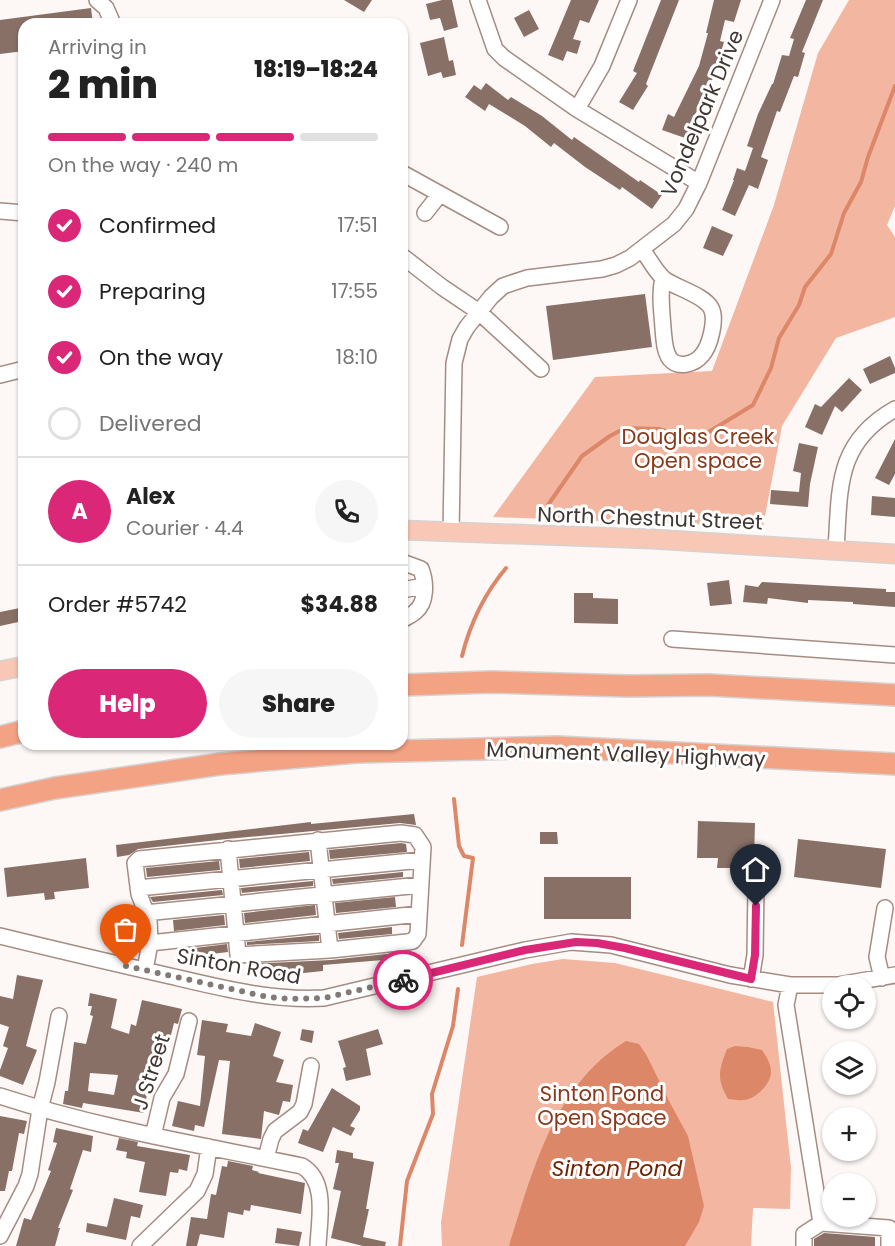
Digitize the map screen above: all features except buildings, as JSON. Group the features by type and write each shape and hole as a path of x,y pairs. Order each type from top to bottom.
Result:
{"highway":[{"path":"408,685 490,682 627,686 709,685 895,695"},
{"path":"0,737 18,733"},
{"name":"Monument Valley Highway","path":"0,800 55,788 220,764 357,752 558,747 895,764"}],"main road":[{"name":"North Chestnut Street","path":"408,530 652,539 895,554"},
{"path":"0,671 18,667"}],"street":[{"path":"97,0 106,8 110,18"},
{"path":"478,0 492,42 504,58 577,109 699,183"},
{"path":"577,109 602,66 629,0"},
{"name":"Vondelpark Drive","path":"451,533 454,363 460,339 479,312 503,286 514,282 616,265 674,225 686,209 699,183 772,0"},
{"path":"408,176 500,227"},
{"path":"425,213 440,194"},
{"path":"0,211 18,212"},
{"path":"642,249 663,278 711,307 714,325 703,355 685,365 675,363 669,358 665,347 660,291 663,278"},
{"path":"408,261 442,288 479,312 541,369"},
{"path":"0,375 18,370"},
{"path":"836,550 840,485 847,459 866,430 895,409"},
{"path":"408,564 421,569 425,593 418,611 408,617"},
{"path":"408,589 424,586"},
{"path":"672,639 895,656"},
{"path":"145,970 150,943 149,920 138,888 135,863 139,859 228,849 318,840 408,833 415,835 423,847 418,934 413,941 330,950 238,955 228,849"},
{"path":"318,840 330,950"},
{"path":"138,888 422,860"},
{"path":"145,913 420,885"},
{"path":"751,979 755,955 756,887"},
{"path":"885,908 877,957 889,977"},
{"path":"150,943 419,914"},
{"name":"Sinton Road","path":"0,936 268,997 290,999 324,998 525,950 558,943 583,942 625,948 751,979 790,985 837,985 889,977"},
{"path":"790,985 786,1005 821,1223"},
{"path":"0,1236 30,1174 40,1109 59,1016"},
{"name":"J Street","path":"153,1136 162,1098 176,1074 189,1021"},
{"path":"266,1158 271,1139 276,1131 300,1112 304,1104 311,1066"},
{"path":"0,1096 40,1109 153,1136 302,1166 317,1182 320,1191 318,1246"},
{"path":"140,1246 197,1191 205,1174 209,1147"},
{"path":"804,1246 804,1234 821,1223 889,1228 889,1246"}],"green space":[{"name":"Douglas Creek Open space","path":"849,0 895,0 895,206 887,225 895,237 895,317 836,338 782,426 763,527 493,517 595,377 712,371 774,205 818,53"},
{"name":"Sinton Pond Open Space","path":"563,959 615,963 773,1002 791,1168 790,1209 753,1208 751,1246 442,1246 441,1223 477,977"}],"water":[{"name":"Sinton Pond","path":"626,1041 639,1044 647,1056 688,1136 704,1206 699,1222 685,1246 509,1246 538,1159 564,1105 601,1059"},
{"path":"735,1046 762,1050 770,1066 770,1077 765,1086 748,1099 728,1099 720,1079 727,1049"}],"waterway":[{"path":"548,505 582,456 625,428 659,429 688,437 707,433 753,405 771,368 779,338 799,305 805,287 831,254 844,213 861,182 895,86"},
{"path":"462,656 479,609 506,568"},
{"path":"454,799 459,846 464,856 473,858 462,945"},
{"path":"400,1246 407,1181 433,1114 432,1094 453,1026 458,989"}],"way so far":[{"path":"126,966 268,997 290,999 324,998 403,980"}],"route":[{"path":"403,980 525,950 558,943 576,942 625,948 751,979 755,955 756,906"}]}
